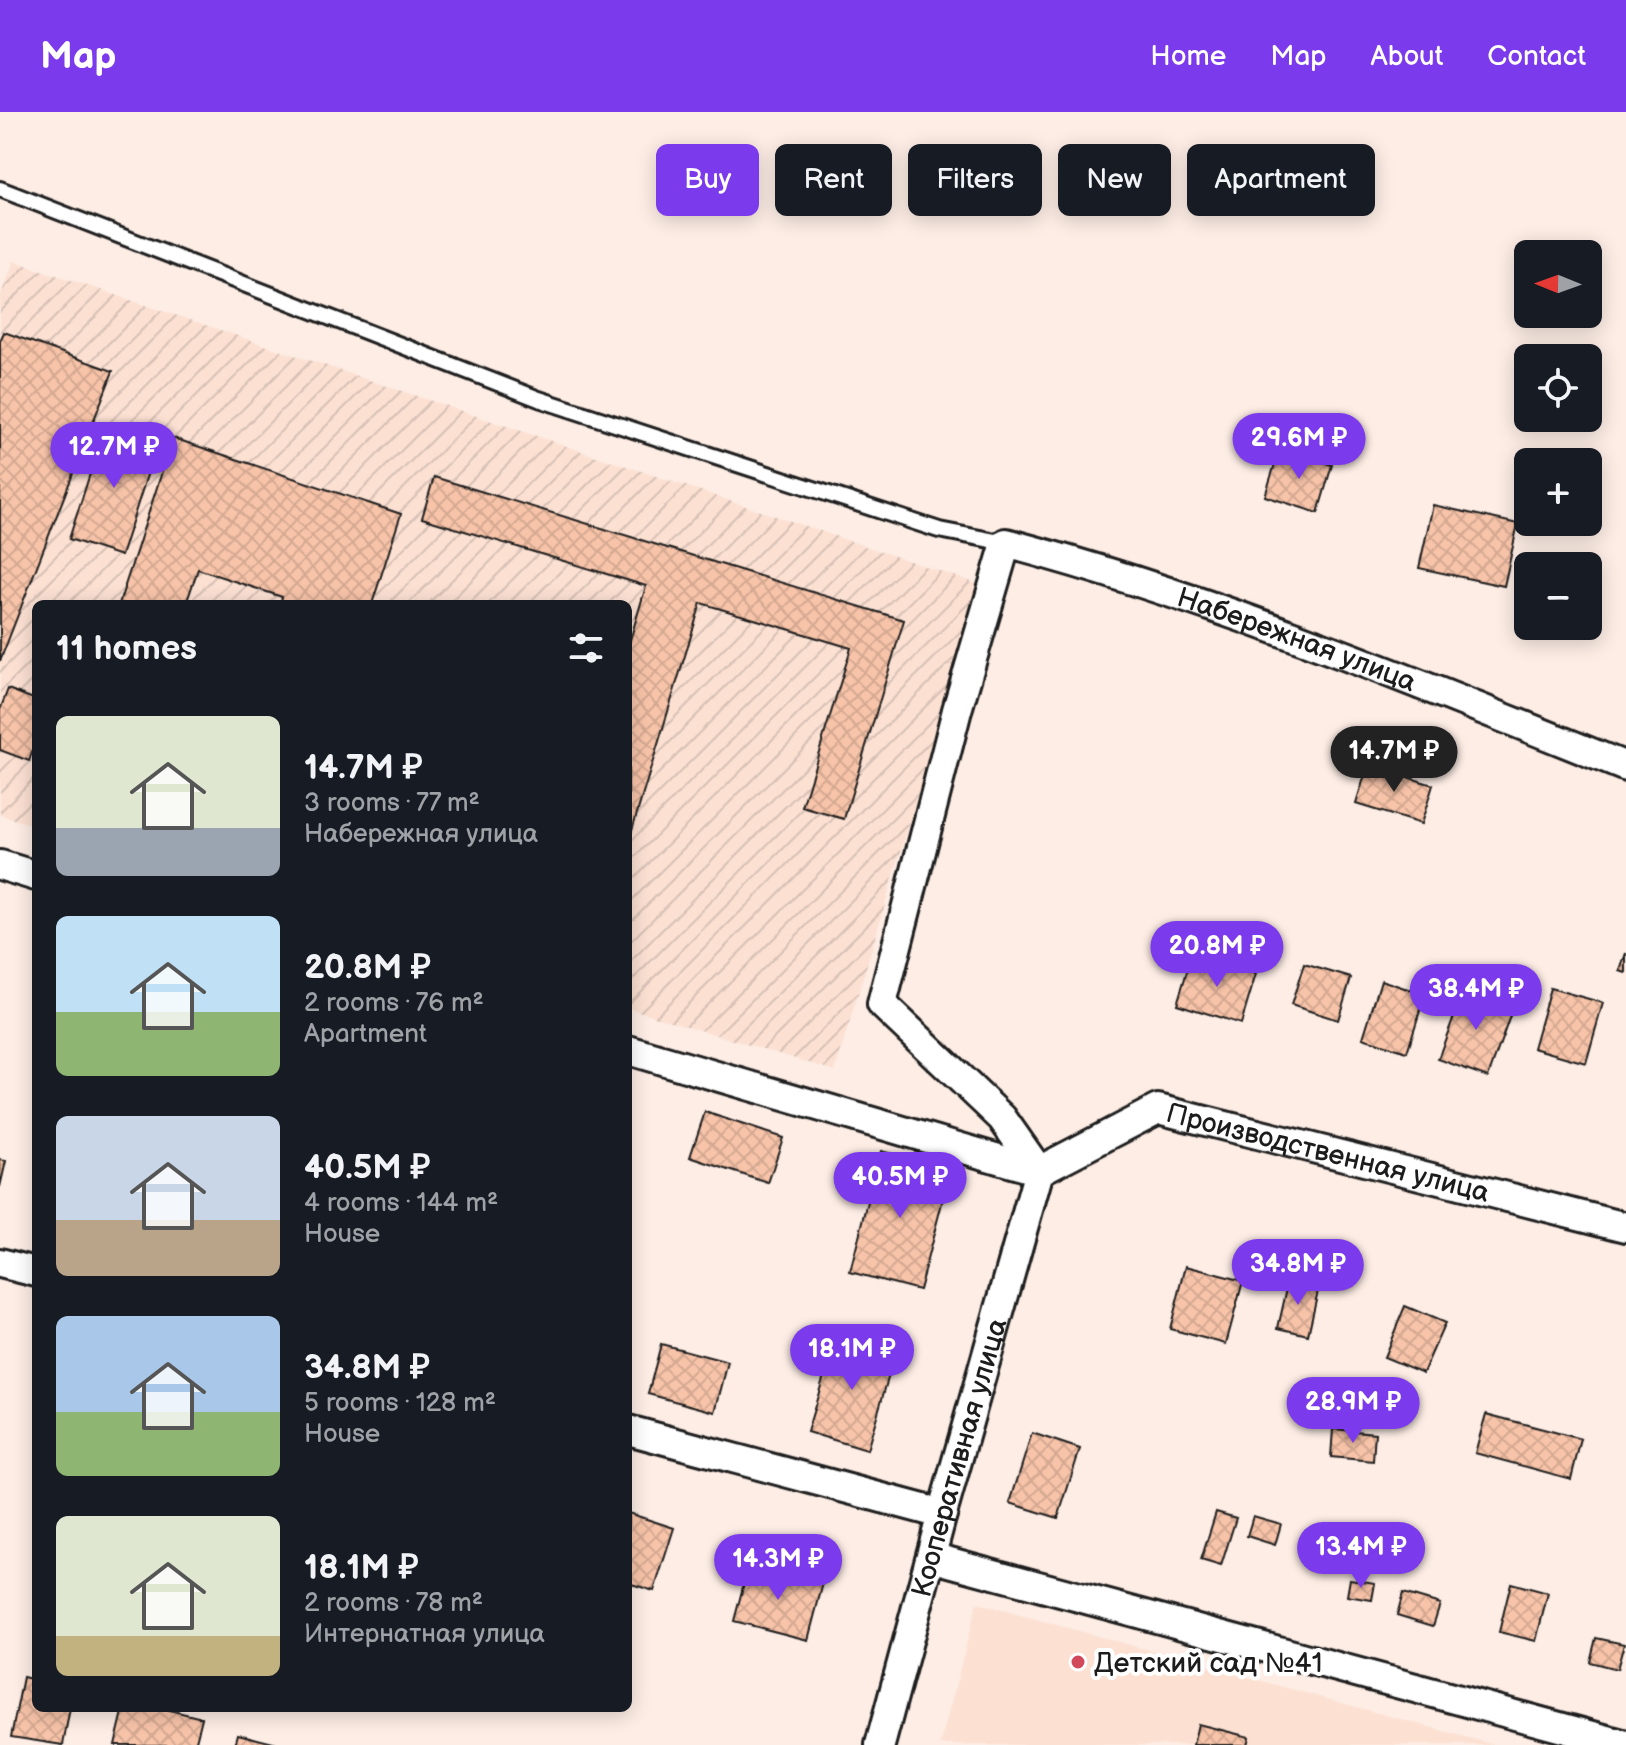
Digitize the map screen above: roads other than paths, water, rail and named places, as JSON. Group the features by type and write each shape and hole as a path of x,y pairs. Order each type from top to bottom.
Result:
{"street":[{"name":"Набережная улица","path":"1006,543 1089,565 1343,653 1626,767"},
{"path":"1006,543 957,710 882,1004 1002,1118 1039,1171"},
{"path":"0,865 32,875"},
{"path":"632,1051 1039,1171"},
{"name":"Производственная улица","path":"1039,1171 1158,1109 1626,1227"},
{"name":"Кооперативная улица","path":"880,1745 1039,1171"},
{"path":"0,1263 32,1271"},
{"path":"632,1431 942,1514"},
{"path":"931,1557 1626,1745"}],"lane":[{"path":"0,189 539,399 939,530 1006,543"}],"place":[{"name":"Детский сад №41","path":"1078,1662"}]}
